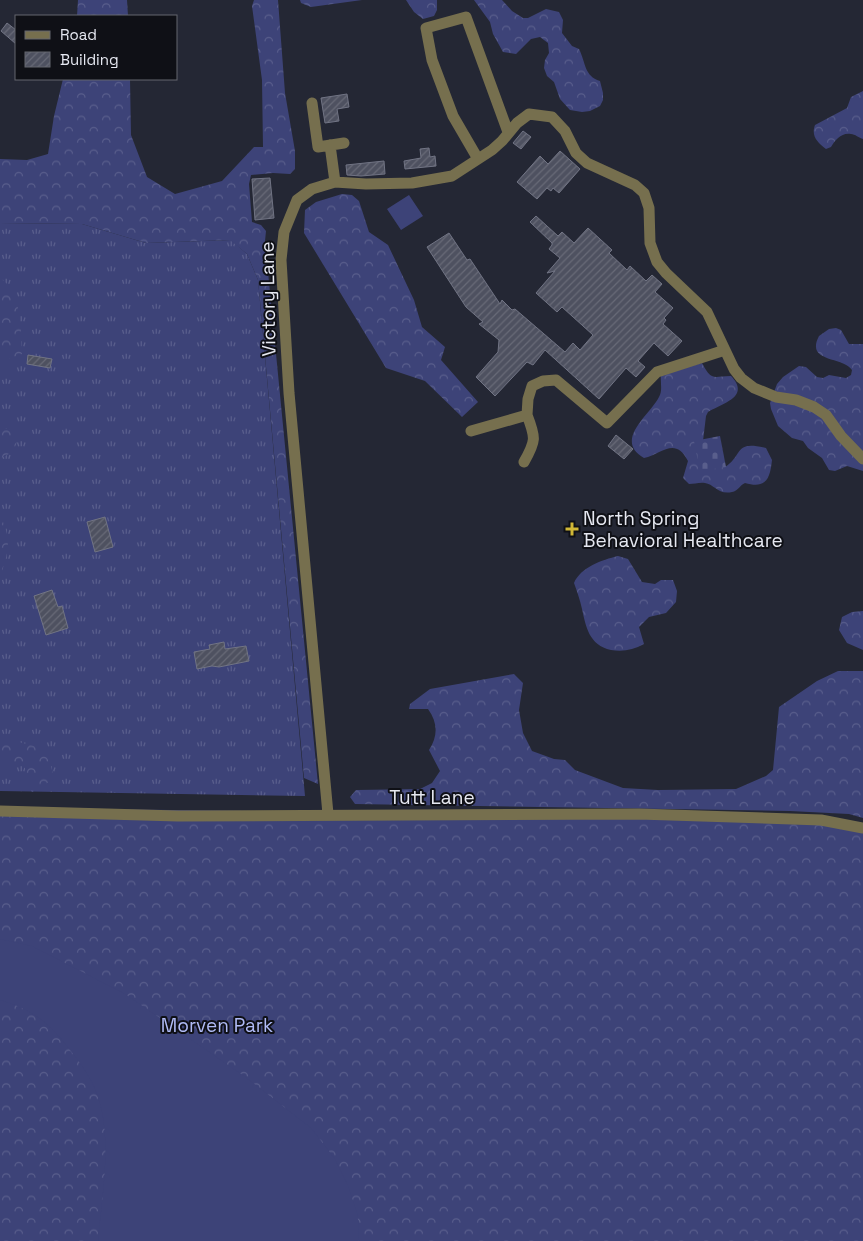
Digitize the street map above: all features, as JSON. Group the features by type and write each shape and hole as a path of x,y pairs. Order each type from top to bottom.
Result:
{"street":[{"path":"478,159 453,116 432,60 426,28 466,17 508,132"},
{"path":"312,103 318,147 344,143"},
{"name":"Victory Lane","path":"328,814 289,393 281,260 284,232 297,200 312,189 335,182 403,183 452,176 502,141 517,123 529,114 552,117 565,131 576,154 587,163 636,186 644,193 649,208 650,243 657,262 666,274 707,312 734,369 741,378 754,388 776,397 796,400 814,407 826,415 841,436 863,459"},
{"path":"330,145 335,182"},
{"path":"524,462 532,448 535,434 528,415 528,399 532,386 543,381 556,380 607,423 657,372 725,350"},
{"path":"471,431 528,415"},
{"name":"Tutt Lane","path":"0,811 178,816 638,814 821,820 863,828"}],"green space":[{"path":"78,0 127,0 128,15 77,15"},
{"path":"254,0 278,0 285,93 295,151 295,169 290,174 251,175 249,184 252,222 261,225 266,231 265,241 318,784 304,778 258,280 247,254 230,240 146,243 82,224 0,223 0,159 27,160 48,154 54,116 63,80 130,80 131,135 147,177 175,194 222,181 254,147 263,147 262,80 252,6"},
{"path":"300,0 362,0 311,7 301,3"},
{"path":"406,0 437,0 437,10 434,16 423,19 414,12"},
{"path":"474,0 502,0 512,11 523,18 528,18 546,9 559,12 563,20 562,33 572,46 579,49 591,76 600,81 603,100 600,106 590,111 570,110 560,99 554,82 547,76 544,68 545,60 549,53 548,43 540,37 531,39 516,54 503,52 493,34 490,22"},
{"path":"863,91 863,139 852,134 845,134 837,139 831,147 826,149 816,138 814,132 815,125 847,108 851,97"},
{"path":"342,194 352,195 359,201 369,232 388,245 414,300 422,327 445,347 441,360 478,402 462,417 425,381 386,368 304,233 305,210 316,202"},
{"path":"409,195 423,216 401,230 387,209"},
{"path":"0,223 82,224 146,243 231,240 247,254 258,280 305,796 0,791"},
{"path":"0,278 13,293 16,302 19,313 22,354 4,361 0,358"},
{"path":"836,328 841,330 849,344 863,344 863,471 847,466 835,471 829,470 822,458 808,448 803,441 792,438 778,426 771,409 770,403 777,384 783,377 799,366 806,367 817,377 823,378 829,375 846,378 851,375 852,370 847,366 821,355 817,351 816,345 819,336 829,329"},
{"path":"702,363 708,373 714,377 731,376 738,389 736,394 727,402 708,412 703,441 725,467 744,447 756,446 766,448 772,460 770,472 766,481 758,485 745,483 734,491 727,493 705,483 689,484 683,478 688,461 678,449 668,449 644,458 635,451 632,443 633,436 642,419 659,397 661,374"},
{"path":"0,428 20,431 14,451 0,459"},
{"path":"720,436 726,467 700,471 694,441"},
{"path":"0,522 3,522 6,529 8,547 6,559 0,572"},
{"path":"618,556 628,559 642,582 655,584 661,580 673,580 677,591 676,602 666,613 649,617 639,627 644,644 624,651 604,648 593,640 587,629 574,583 577,577 587,568"},
{"path":"863,611 863,650 847,643 839,630 842,617 852,612"},
{"path":"838,671 863,671 863,818 849,814 790,811 355,804 350,797 356,790 420,789 432,783 440,771 429,750 434,740 436,729 434,719 428,709 409,709 410,704 430,689 514,674 523,683 519,710 523,733 532,751 554,759 565,760 575,770 623,788 658,790 736,789 766,776 773,770 779,707 817,681"},
{"path":"0,740 11,740 46,749 52,771 51,779 32,792 25,780 25,768 15,762 0,765"},
{"name":"Morven Park","path":"0,808 825,818 863,831 863,1241 0,1241"},
{"path":"0,939 32,946 125,994 244,1076 311,1128 335,1159 348,1186 357,1213 359,1226 358,1241 98,1241 105,1164 104,1125 101,1106 87,1074 56,1032 31,1013 0,1000"}],"building":[{"path":"7,23 15,29 15,43 1,31"},
{"path":"347,94 349,107 337,109 339,121 325,123 321,98"},
{"path":"523,131 531,137 521,149 513,143"},
{"path":"429,148 430,157 435,156 436,166 405,169 404,161 421,158 420,149"},
{"path":"560,151 580,169 559,193 553,188 551,191 547,188 537,199 517,182 540,156 548,164"},
{"path":"384,161 385,174 347,175 346,165"},
{"path":"270,178 274,218 255,220 252,179"},
{"path":"536,216 558,236 562,232 574,243 588,228 612,250 609,253 627,270 630,266 646,281 652,275 662,284 655,292 673,308 664,318 666,320 663,324 682,341 668,356 654,343 638,361 645,367 636,377 626,368 599,399 545,350 533,365 527,362 495,396 476,377 498,352 499,340 479,324 483,322 466,307 427,247 449,233 467,260 470,259 500,304 502,300 512,310 515,309 565,352 573,343 580,350 593,335 562,307 557,312 536,293 555,271 547,273 560,258 549,249 552,243 530,222"},
{"path":"28,355 52,359 50,368 27,364"},
{"path":"616,435 633,449 624,459 608,446"},
{"path":"105,517 113,547 95,552 87,522"},
{"path":"52,590 58,607 62,606 68,628 46,635 34,596"},
{"path":"224,642 225,649 246,646 249,661 197,669 194,652 210,649 209,645"}],"place":[{"name":"North Spring Behavioral Healthcare","path":"572,529"}]}
